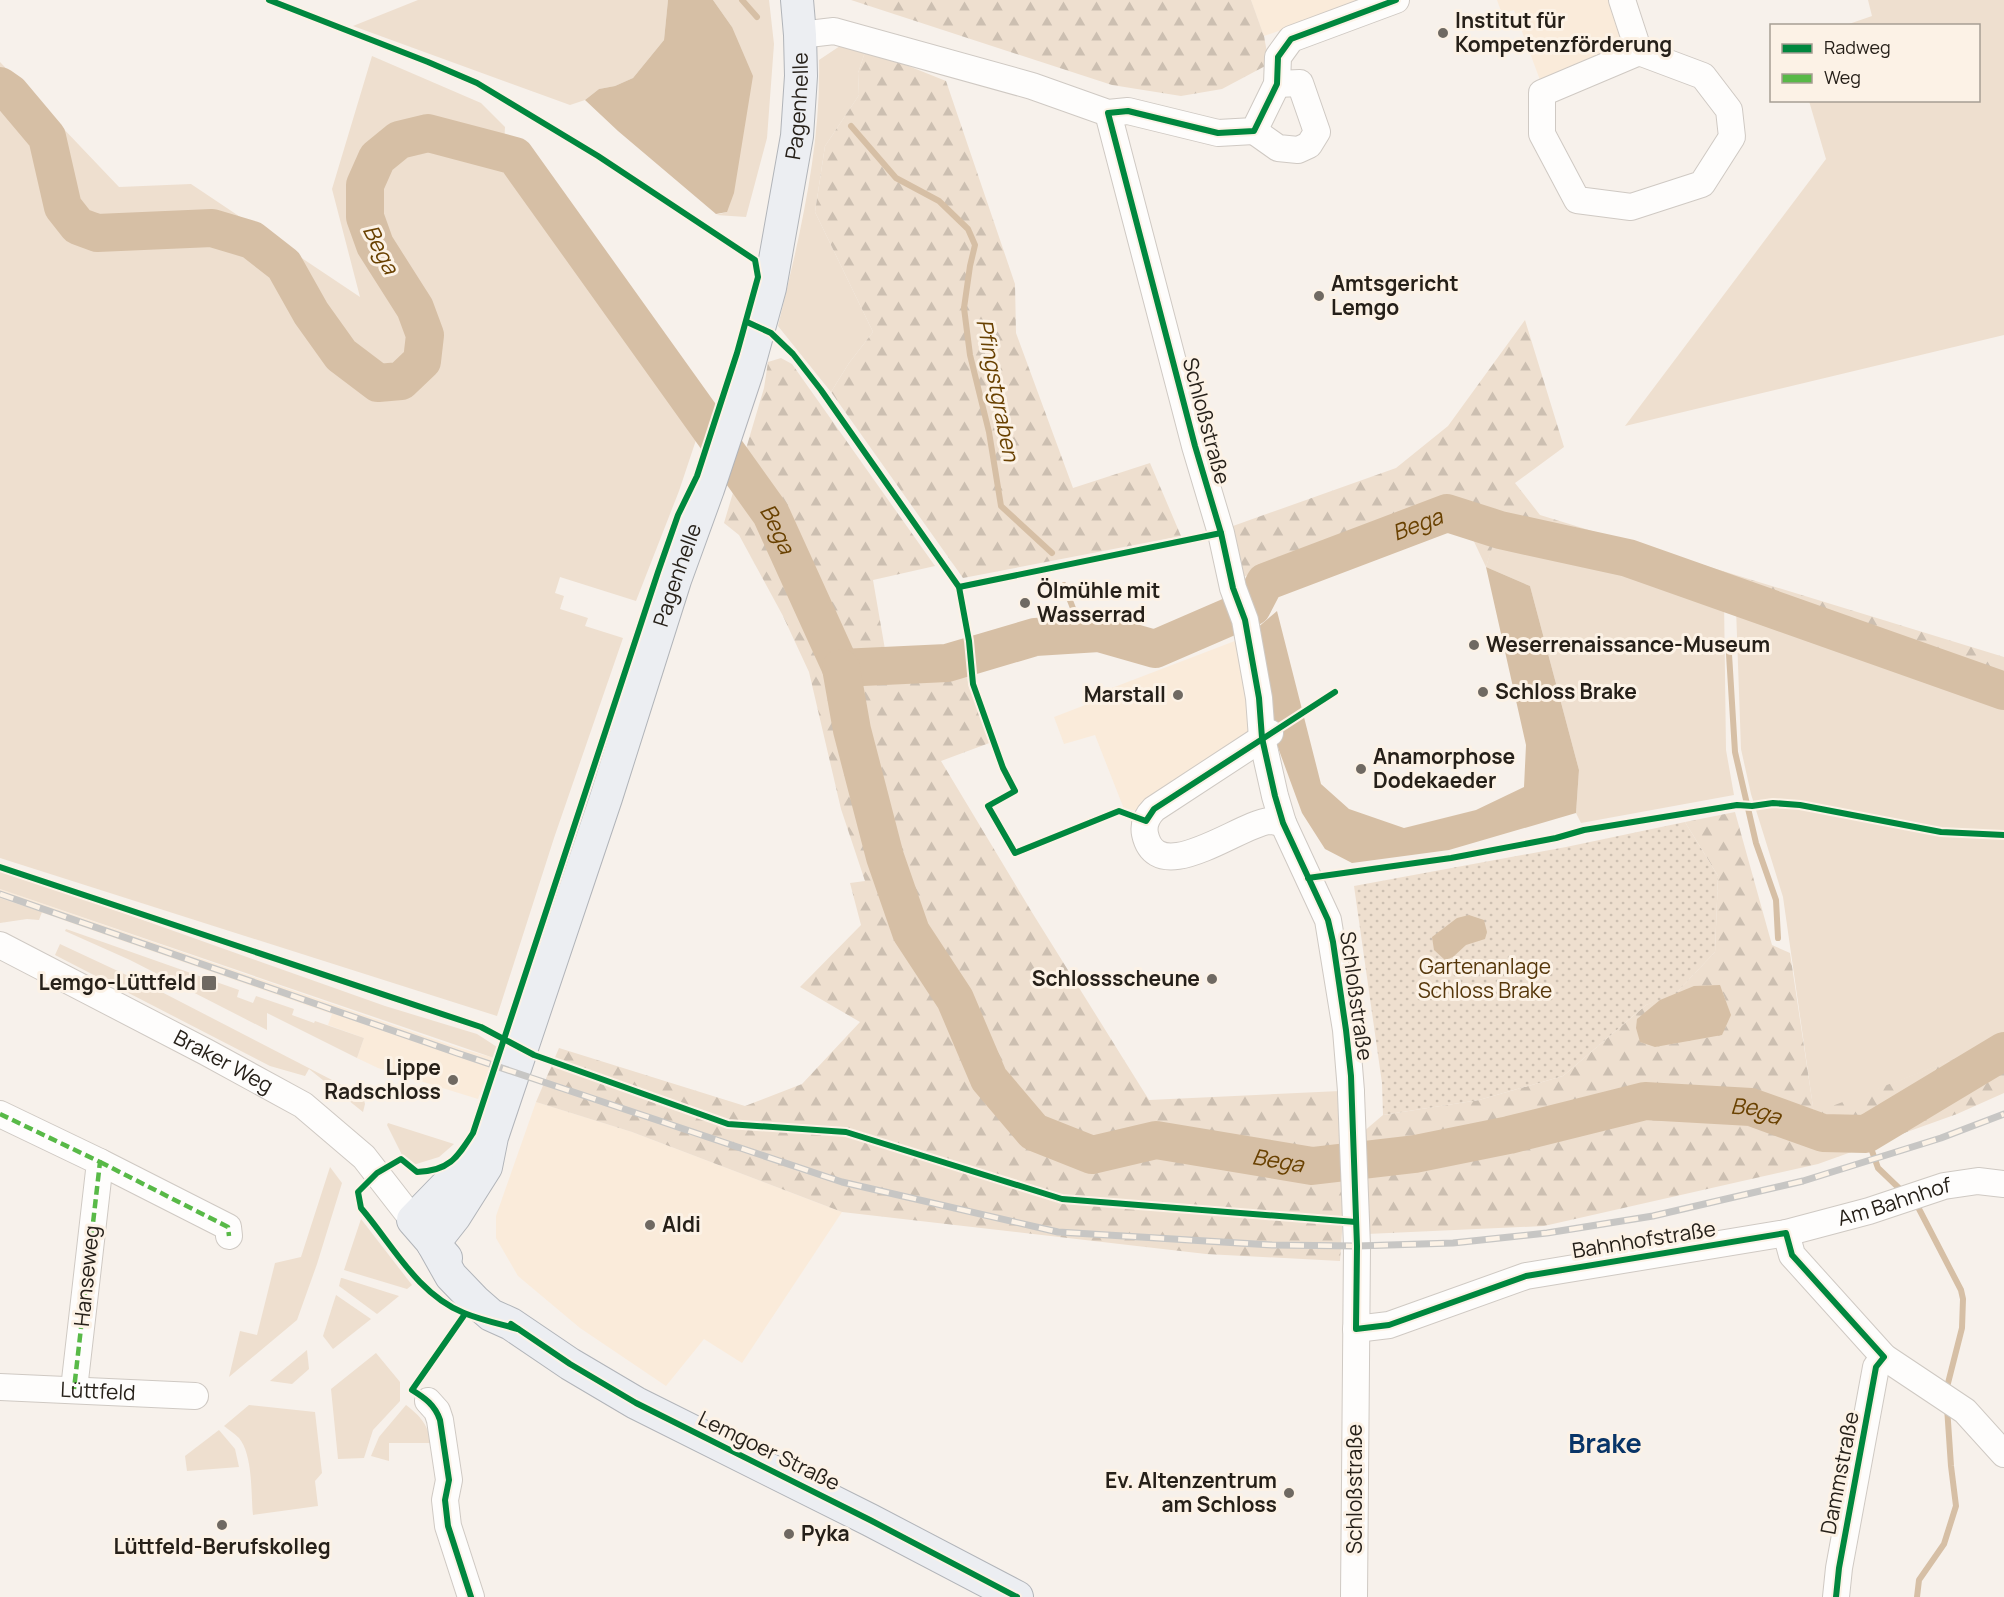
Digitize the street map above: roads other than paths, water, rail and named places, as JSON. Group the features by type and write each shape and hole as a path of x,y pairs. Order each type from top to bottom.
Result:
{"main road":[{"name":"Pagenhelle","path":"433,1244 455,1216 486,1167 492,1137 606,798 669,600 747,372 770,288 797,136 801,76 797,0"},
{"name":"Pagenhelle","path":"413,1220 492,1137"},
{"name":"Lemgoer Straße","path":"413,1220 433,1244 451,1276 491,1315 511,1324 570,1364 636,1403 870,1520 1017,1597"}],"street":[{"path":"1254,131 1276,84 1278,57 1291,39 1396,0"},
{"path":"1622,0 1639,52"},
{"path":"800,35 834,31 1032,86 1108,113 1128,111 1218,133 1254,131 1278,148 1298,150 1309,145 1317,132 1300,83 1276,84"},
{"path":"1639,52 1703,76 1729,110 1732,137 1702,184 1631,207 1577,200 1542,134 1542,93 1639,52"},
{"name":"Schloßstraße","path":"1108,113 1194,446 1221,533 1233,588 1245,620 1283,824 1328,920 1346,1030 1356,1196 1354,1597"},
{"path":"1266,735 1154,809 1146,820 1145,837 1150,847 1158,853 1173,858 1211,845 1261,823 1271,821 1283,824"},
{"name":"Braker Weg","path":"0,945 303,1105 364,1157 413,1220"},
{"path":"0,1114 228,1227 229,1236"},
{"name":"Hanseweg","path":"74,1389 100,1162"},
{"name":"Am Bahnhof","path":"1786,1233 1869,1211 1944,1186 1978,1181 2003,1185"},
{"path":"1786,1233 1792,1255 1884,1357 1965,1411 2004,1454"},
{"name":"Bahnhofstraße","path":"1356,1329 1389,1325 1526,1276 1786,1233"},
{"name":"Dammstraße","path":"1836,1597 1841,1556 1876,1367 1884,1357"},
{"name":"Lüttfeld","path":"0,1387 195,1396"},
{"path":"428,1401 437,1411 440,1420 450,1480 445,1500 448,1526 471,1597"}],"waterway":[{"name":"Pfingstgraben","path":"742,0 757,17"},
{"name":"Bega","path":"0,86 10,93 47,137 63,207 78,226 97,233 212,228 252,240 284,265 311,313 341,355 378,383 401,381 422,361 425,335 415,308 375,245 365,217 365,185 377,158 399,140 428,133 515,156 771,514 841,668 947,663 1035,637 1099,633 1155,649 1252,607 1265,582 1447,513 1500,530 1628,558 2004,691"},
{"name":"Pfingstgraben","path":"851,126 896,178 939,201 968,229 975,245 964,308 970,355 989,432 1001,506 1052,553"},
{"name":"Pfingstgraben","path":"1064,585 1083,634"},
{"path":"1729,654 1735,752 1756,843 1776,900 1778,938"},
{"name":"Bega","path":"841,668 852,730 885,857 911,932 955,999 989,1079 1034,1132 1092,1155 1156,1140 1312,1166 1415,1154 1509,1135 1645,1101 1751,1107 1823,1133 1866,1134 2004,1051"},
{"path":"1866,1134 1878,1168 1903,1192"},
{"path":"1914,1203 1961,1290 1963,1299 1962,1328 1946,1391"},
{"path":"1917,1597 1919,1580 1944,1544 1956,1506 1947,1407"}],"railway":[{"path":"0,894 457,1053 842,1182 1058,1232 1272,1245 1357,1246 1453,1243 1547,1233 1653,1216 1803,1181 1941,1138 2004,1114"}],"place":[{"name":"Institut für Kompetenzförderung","path":"1443,33"},
{"name":"Amtsgericht Lemgo","path":"1319,296"},
{"name":"Ölmühle mit Wasserrad","path":"1025,603"},
{"name":"Weserrenaissance-Museum","path":"1474,645"},
{"name":"Schloss Brake","path":"1483,692"},
{"name":"Marstall","path":"1178,695"},
{"name":"Anamorphose Dodekaeder","path":"1361,769"},
{"name":"Schlossscheune","path":"1212,979"},
{"name":"Lemgo-Lüttfeld","path":"209,983"},
{"name":"Lippe Radschloss","path":"453,1080"},
{"name":"Aldi","path":"650,1225"},
{"name":"Ev. Altenzentrum am Schloss","path":"1289,1493"},
{"name":"Lüttfeld-Berufskolleg","path":"222,1525"},
{"name":"Pyka","path":"789,1534"}],"district":[{"name":"Brake","path":"1605,1444"}],"park label":[{"name":"Gartenanlage Schloss Brake","path":"1485,979"}]}
